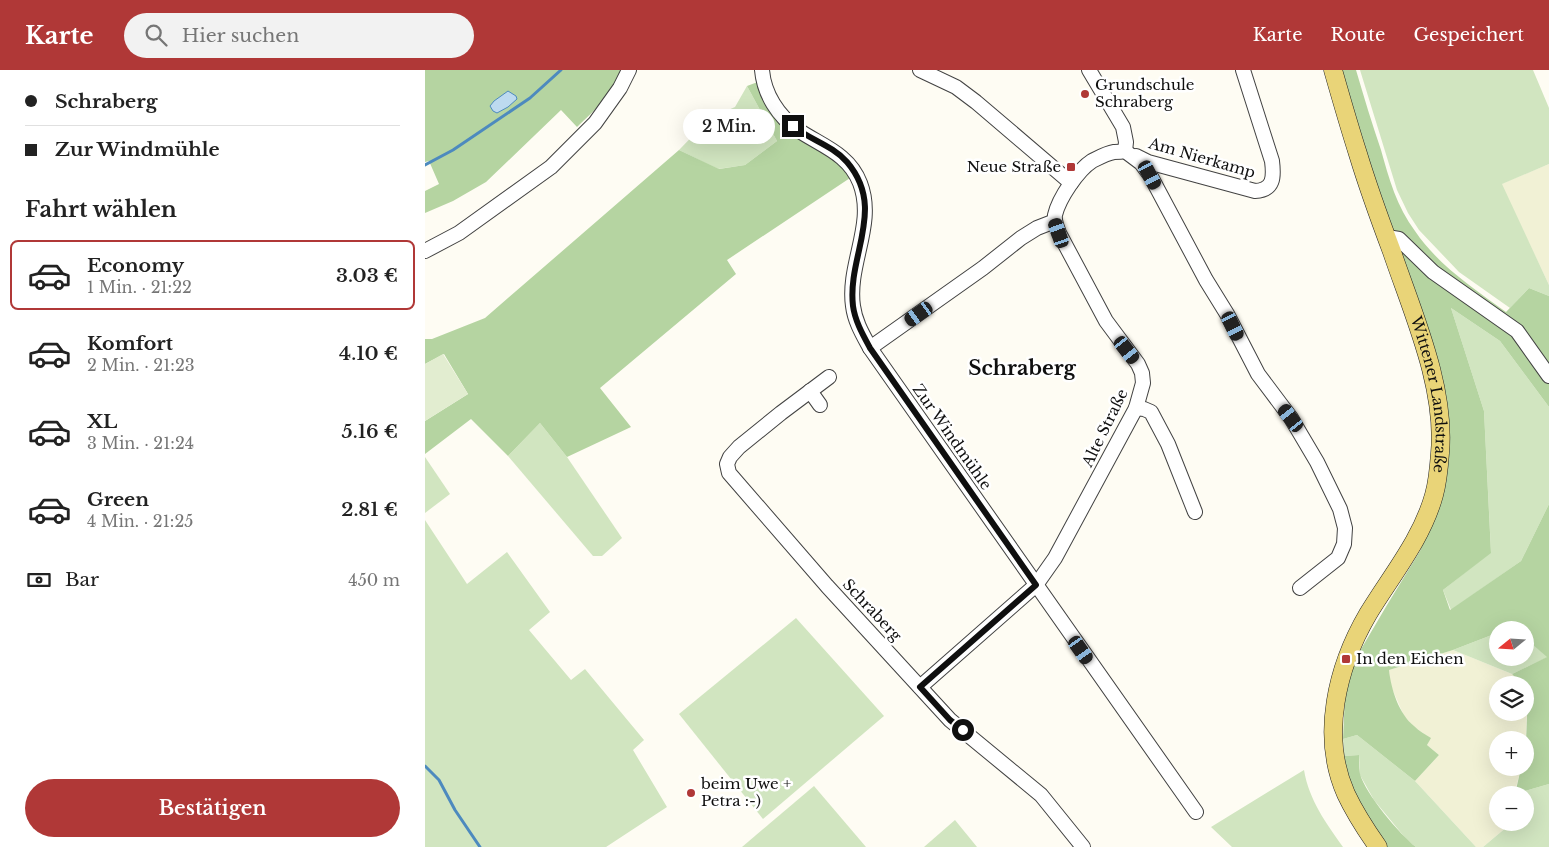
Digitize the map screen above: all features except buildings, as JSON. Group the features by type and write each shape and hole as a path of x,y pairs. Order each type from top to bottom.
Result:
{"main road":[{"name":"Wittener Landstraße","path":"1333,70 1357,153 1432,370 1439,416 1441,450 1435,495 1428,513 1410,550 1356,636 1346,658 1337,695 1334,737 1336,762 1340,777 1355,812 1378,847"}],"street":[{"path":"425,251 459,233 551,167 595,123 620,88 629,70"},
{"name":"Zur Windmühle","path":"762,70 765,87 780,113 797,129 842,157 853,170 860,184 865,207 865,224 852,288 853,307 859,328 870,348 1196,812"},
{"path":"920,70 956,87 1071,183"},
{"path":"1089,70 1123,127 1126,142 1125,151"},
{"name":"Am Nierkamp","path":"1125,151 1148,162 1255,191 1263,191 1271,183 1274,174 1272,161 1243,70"},
{"path":"870,348 983,268 1021,238 1037,228 1055,221 1055,214 1059,204 1081,170 1092,162 1114,152 1125,151 1141,163 1150,175 1258,374 1291,418 1317,462 1340,509 1345,528 1344,544 1338,558 1300,588"},
{"name":"Alte Straße","path":"920,687 1036,585 1055,558 1136,408 1143,383 1142,373 1138,364 1106,320 1059,233 1055,221"},
{"path":"1387,237 1399,239 1433,272 1517,331 1549,376"},
{"name":"Schraberg","path":"829,377 739,447 729,457 727,464 729,472 827,586 950,720 1041,795 1083,847"},
{"path":"810,391 820,404"},
{"path":"1136,408 1144,408 1151,412 1168,444 1195,512"}],"green space":[{"path":"425,70 623,70 597,108 577,127 561,110 486,182 453,201 425,213 425,191 439,184 429,161 425,162"},
{"path":"1339,70 1356,70 1398,202 1415,231 1434,255 1506,312 1529,288 1549,296 1549,407 1500,341 1451,308 1484,411 1491,553 1443,590 1450,610 1521,561 1549,504 1549,784 1534,788 1534,786 1517,786 1519,776 1534,776 1534,731 1526,731 1527,721 1534,721 1534,676 1514,676 1512,674 1528,666 1534,666 1534,663 1547,657 1534,646 1534,621 1489,621 1489,636 1453,650 1389,670 1394,693 1404,715 1416,728 1431,738 1427,745 1439,755 1415,781 1357,735 1343,739 1345,695 1354,661 1420,551 1444,490 1447,435 1400,255"},
{"path":"1360,70 1533,70 1549,108 1549,164 1502,184 1549,285 1549,296 1529,288 1510,308 1459,272 1419,230 1397,190"},
{"path":"763,80 766,97 847,172 850,178 727,260 736,274 600,388 631,427 567,457 540,423 508,456 471,419 425,454 425,421 468,394 444,354 425,364 425,339 432,339 485,318 679,150 719,169 745,165 777,141 747,86"},
{"path":"747,86 777,141 745,165 718,169 679,150 710,118 735,107"},
{"path":"1549,164 1549,285 1501,184"},
{"path":"1451,308 1500,341 1549,407 1549,504 1521,561 1451,610 1443,590 1491,552 1484,411"},
{"path":"443,354 468,394 425,421 425,364"},
{"path":"540,423 567,457 622,538 602,556 593,556 508,456"},
{"path":"425,457 450,494 425,513"},
{"path":"425,520 467,584 507,552 550,612 529,630 571,680 585,669 644,740 633,750 667,807 606,847 425,847"},
{"path":"796,618 884,716 763,819 679,714"},
{"path":"1489,636 1489,665 1453,650"},
{"path":"1534,645 1548,657 1534,664"},
{"path":"1453,650 1514,676 1489,676 1489,721 1526,721 1526,731 1489,731 1489,776 1519,776 1516,786 1489,786 1489,831 1502,831 1483,847 1476,847 1415,781 1439,755 1427,745 1430,738 1413,726 1404,716 1390,684 1389,670"},
{"path":"1492,666 1529,666 1512,674"},
{"path":"1357,735 1415,781 1476,847 1416,847 1407,840 1374,800 1360,775 1359,755 1344,756 1343,739"},
{"path":"1359,755 1360,774 1369,792 1393,824 1416,847 1385,847 1365,819 1347,776 1344,756"},
{"path":"1304,770 1314,801 1343,847 1232,847 1211,827"},
{"path":"1549,784 1549,847 1483,847 1502,831 1534,831 1534,788"},
{"path":"814,786 866,847 742,847"},
{"path":"955,820 977,847 924,847"}],"water":[{"path":"508,91 516,96 517,99 497,113 493,111 490,106"}],"waterway":[{"path":"425,165 453,150 530,98 561,70"},
{"path":"425,766 439,780 455,810 480,847"}],"place":[{"name":"Grundschule Schraberg","path":"1085,94"},
{"name":"Neue Straße","path":"1071,167"},
{"name":"In den Eichen","path":"1346,659"},
{"name":"beim Uwe + Petra :-)","path":"691,793"}],"district":[{"name":"Schraberg","path":"1022,368"}],"route":[{"path":"793,126 842,157 853,170 860,184 864,197 865,224 852,288 853,307 859,328 870,348 1036,585 920,687 950,720 963,730"}]}
